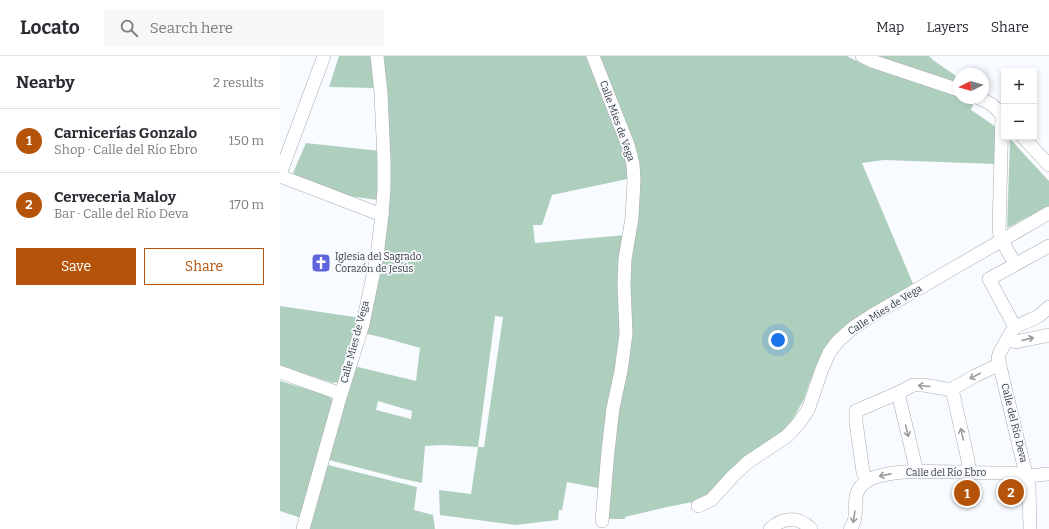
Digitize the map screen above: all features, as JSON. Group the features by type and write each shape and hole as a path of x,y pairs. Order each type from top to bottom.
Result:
{"street":[{"path":"324,56 280,175 382,214"},
{"name":"Calle Mies de Vega","path":"303,529 362,324 376,256 384,188 381,93 377,56"},
{"name":"Calle Mies de Vega","path":"593,56 628,146 633,164 634,180 632,218 625,259 624,285 626,334 621,371 613,408 602,521"},
{"path":"862,56 872,61 953,88"},
{"path":"989,103 1001,114"},
{"path":"1002,140 999,230 1002,240 1015,264"},
{"path":"1026,140 1049,165"},
{"name":"Calle Mies de Vega","path":"698,506 711,500 748,462 786,436 799,423 808,410 829,353 838,341 854,327 1049,213"},
{"path":"1015,327 989,279 1049,246"},
{"path":"850,529 855,519 855,503 857,493 867,481 863,472 856,422 856,411 913,385 952,389 1000,364 998,358 1000,352 1015,327 1039,316 1049,307"},
{"path":"1039,316 1048,326 1049,331"},
{"path":"1006,340 1016,342 1049,335"},
{"name":"Calle del Río Deva","path":"1000,364 1027,476 1029,487 1030,529"},
{"path":"280,372 341,394"},
{"path":"952,389 970,472"},
{"path":"898,393 916,472"},
{"name":"Calle del Río Ebro","path":"867,481 882,475 916,472 1014,473 1027,476 1049,474"},
{"path":"770,529 781,521 793,520 804,523 811,529"}],"green space":[{"path":"339,56 373,56 377,88 329,87"},
{"path":"379,56 589,56 630,159 632,178 552,195 542,225 533,225 535,243 626,235 622,332 603,489 567,482 562,510 559,510 558,520 515,525 440,515 439,490 471,494 478,447 443,445 425,446 422,483 329,460 354,366 416,381 420,348 363,333 378,270","holes":["495,316 503,317 484,447 478,447","378,401 412,411 411,419 376,410"]},
{"path":"598,56 847,56 868,67 953,93 953,104 973,104 971,110 996,127 996,164 884,160 862,163 914,286 817,365 804,399 793,419 779,435 716,491 698,501 625,517 625,519 604,519 628,278 639,201"},
{"path":"873,56 929,56 953,74 953,85"},
{"path":"1011,140 1049,181 1049,206 1007,228"},
{"path":"306,143 380,151 378,200 340,195 293,173"},
{"path":"280,306 361,318 338,382 333,383 280,366"},
{"path":"280,381 323,394 331,398 335,404 301,518 280,511"},
{"path":"328,465 417,487 414,510 433,515 435,529 306,529"}],"place":[{"name":"Iglesia del Sagrado Corazón de Jesús","path":"321,263"},
{"name":"Cerveceria Maloy","path":"1011,492"},
{"name":"Carnicerías Gonzalo","path":"967,493"}]}
